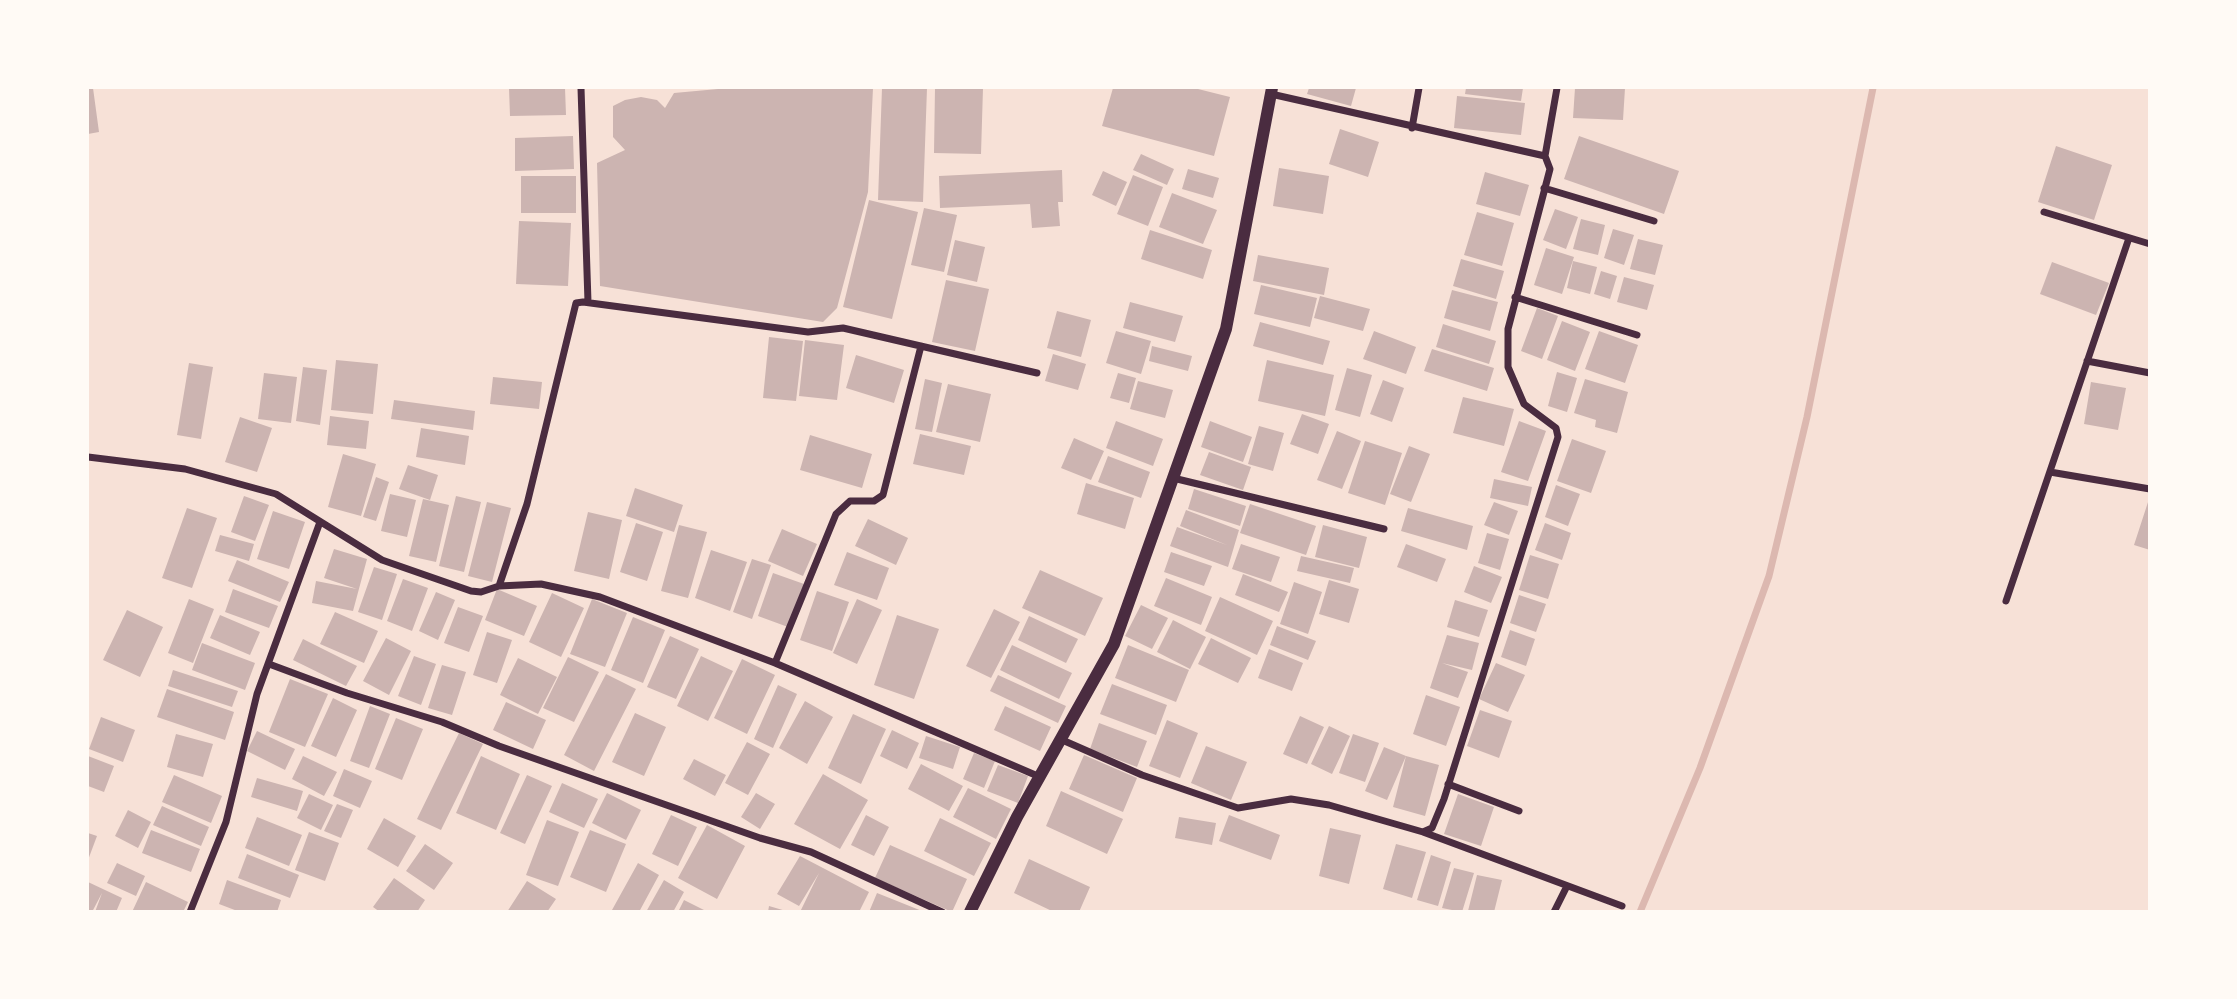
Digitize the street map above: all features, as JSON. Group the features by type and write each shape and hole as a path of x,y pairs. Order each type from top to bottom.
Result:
{"street":[{"path":"581,88 588,302"},
{"path":"1412,128 1419,88"},
{"path":"1423,832 1432,828 1448,784 1558,437 1556,428 1524,404 1508,367 1508,330 1549,169 1545,156 1557,88"},
{"path":"970,912 1060,739 1114,644 1226,329 1271,91 1412,128 1545,156"},
{"path":"1544,188 1654,221"},
{"path":"2044,212 2150,244"},
{"path":"2006,601 2129,238"},
{"path":"1515,297 1637,335"},
{"path":"499,586 527,504 556,393 572,310 576,303 588,302 808,332 843,328 1037,373"},
{"path":"775,663 836,514 850,501 874,501 883,495 920,346"},
{"path":"2087,361 2150,373"},
{"path":"88,457 185,469 276,495 382,560 471,591 481,592 499,586 541,584 600,597 775,663 1040,777"},
{"path":"2050,471 2150,489"},
{"path":"1173,478 1384,529"},
{"path":"190,912 226,822 257,694 320,522"},
{"path":"269,664 347,693 442,722 499,746 760,838 811,852 942,912"},
{"path":"1060,739 1142,775 1228,806 1238,808 1291,799 1329,805 1423,832 1622,906"},
{"path":"1448,784 1519,811"},
{"path":"1554,912 1567,886"}],"building":[{"path":"88,88 93,88 99,132 88,134"},
{"path":"509,88 565,88 566,115 510,116"},
{"path":"729,88 873,88 868,192 837,308 823,322 600,286 597,163 625,150 613,137 613,106 641,97 657,100 665,108 674,93"},
{"path":"882,88 927,88 923,202 878,200"},
{"path":"935,88 983,88 981,154 934,153"},
{"path":"1113,88 1194,88 1230,97 1214,156 1102,126"},
{"path":"1309,88 1356,88 1351,106 1307,94"},
{"path":"1466,88 1523,88 1521,101 1465,94"},
{"path":"1575,88 1625,88 1623,120 1573,118"},
{"path":"1457,96 1525,103 1521,135 1454,128"},
{"path":"1340,129 1379,142 1368,177 1329,164"},
{"path":"573,136 574,169 515,171 515,138"},
{"path":"1579,136 1679,171 1664,214 1564,179"},
{"path":"2056,146 2112,165 2094,220 2038,202"},
{"path":"1141,154 1174,169 1167,185 1133,170"},
{"path":"1279,168 1329,176 1323,214 1273,206"},
{"path":"1188,169 1219,178 1213,198 1182,189"},
{"path":"1062,170 1063,202 1058,202 1060,226 1032,228 1030,204 940,208 939,176"},
{"path":"1103,171 1127,182 1116,206 1092,195"},
{"path":"1485,172 1529,185 1520,216 1476,204"},
{"path":"1133,175 1163,187 1148,226 1117,214"},
{"path":"521,176 576,176 576,213 521,213"},
{"path":"1172,193 1217,210 1203,244 1159,227"},
{"path":"869,200 918,212 892,319 843,307"},
{"path":"924,208 957,215 944,272 911,265"},
{"path":"1555,209 1578,217 1566,249 1543,240"},
{"path":"1477,212 1514,223 1502,266 1464,255"},
{"path":"1581,219 1605,225 1598,255 1573,249"},
{"path":"519,221 571,223 568,286 516,284"},
{"path":"1613,229 1634,235 1624,265 1604,258"},
{"path":"1150,230 1212,250 1203,279 1141,259"},
{"path":"1638,239 1663,245 1655,275 1630,269"},
{"path":"955,240 985,247 977,282 947,275"},
{"path":"1546,248 1574,257 1562,294 1534,285"},
{"path":"1258,255 1329,268 1324,295 1253,281"},
{"path":"1461,259 1504,271 1496,299 1453,286"},
{"path":"1573,261 1597,267 1590,294 1567,288"},
{"path":"2052,262 2109,283 2096,315 2040,294"},
{"path":"1601,271 1617,276 1610,299 1594,294"},
{"path":"1624,277 1654,285 1647,310 1617,302"},
{"path":"946,280 989,289 975,351 932,342"},
{"path":"1261,285 1317,298 1310,327 1254,314"},
{"path":"1452,290 1498,302 1490,331 1444,318"},
{"path":"1320,296 1370,309 1363,331 1314,318"},
{"path":"1130,302 1183,316 1175,342 1123,328"},
{"path":"1537,308 1558,316 1542,359 1521,351"},
{"path":"1057,311 1091,320 1081,357 1047,348"},
{"path":"1562,321 1590,332 1575,371 1547,360"},
{"path":"1260,322 1330,341 1323,365 1253,346"},
{"path":"1443,324 1496,341 1489,364 1436,347"},
{"path":"1116,331 1151,341 1141,374 1106,363"},
{"path":"1374,331 1416,347 1406,374 1363,359"},
{"path":"1599,331 1638,345 1625,383 1585,369"},
{"path":"769,337 803,341 796,401 763,398"},
{"path":"805,340 844,345 837,400 799,396"},
{"path":"1152,346 1192,356 1188,371 1149,361"},
{"path":"1432,349 1494,368 1487,391 1424,371"},
{"path":"1053,354 1086,364 1078,390 1045,381"},
{"path":"856,355 904,370 894,403 846,388"},
{"path":"336,360 378,364 373,414 331,410"},
{"path":"1267,360 1334,375 1325,416 1258,401"},
{"path":"189,363 213,367 201,439 177,435"},
{"path":"303,367 327,370 320,425 296,421"},
{"path":"1347,368 1372,375 1360,417 1335,410"},
{"path":"1557,372 1577,378 1567,412 1548,406"},
{"path":"264,373 297,377 291,423 258,419"},
{"path":"1118,373 1136,378 1129,403 1110,398"},
{"path":"493,377 542,382 539,409 490,404"},
{"path":"925,379 942,383 932,432 915,429"},
{"path":"1585,379 1628,392 1617,433 1595,427 1596,420 1574,413"},
{"path":"1383,380 1404,388 1392,422 1370,414"},
{"path":"1138,381 1173,390 1165,418 1130,409"},
{"path":"2091,382 2126,388 2118,430 2084,424"},
{"path":"948,384 991,394 980,442 936,432"},
{"path":"1463,397 1514,409 1504,446 1453,433"},
{"path":"394,400 475,411 473,430 391,419"},
{"path":"1302,414 1329,424 1318,454 1290,444"},
{"path":"330,416 369,421 366,449 327,445"},
{"path":"240,417 272,428 257,472 225,462"},
{"path":"1116,421 1163,439 1153,466 1106,448"},
{"path":"1210,421 1252,437 1243,462 1201,447"},
{"path":"1519,421 1546,431 1528,481 1501,472"},
{"path":"1259,426 1284,433 1273,471 1248,464"},
{"path":"421,428 469,436 465,465 416,457"},
{"path":"1337,431 1361,441 1342,489 1317,480"},
{"path":"920,434 971,446 964,475 913,464"},
{"path":"810,435 872,454 862,488 800,470"},
{"path":"1074,438 1104,451 1091,480 1061,468"},
{"path":"1572,439 1606,451 1591,493 1557,481"},
{"path":"1365,441 1402,453 1385,505 1348,493"},
{"path":"1409,446 1430,454 1411,502 1390,494"},
{"path":"1209,452 1251,467 1243,490 1200,475"},
{"path":"343,454 376,464 361,516 328,507"},
{"path":"1108,456 1150,472 1141,498 1098,482"},
{"path":"408,465 438,475 430,500 399,489"},
{"path":"376,477 389,482 376,521 363,517"},
{"path":"1494,479 1532,487 1528,506 1490,498"},
{"path":"1086,483 1134,498 1125,529 1077,514"},
{"path":"1556,485 1580,494 1568,526 1545,517"},
{"path":"635,488 683,505 674,532 626,516"},
{"path":"1194,489 1246,506 1240,526 1188,509"},
{"path":"390,494 416,500 407,537 381,531"},
{"path":"244,496 269,505 255,541 231,532"},
{"path":"456,496 481,502 464,572 439,566"},
{"path":"423,499 449,505 436,562 409,556"},
{"path":"2150,499 2150,550 2134,545"},
{"path":"487,502 511,508 492,582 468,576"},
{"path":"1494,502 1518,511 1509,535 1484,525"},
{"path":"1250,504 1316,526 1306,555 1240,533"},
{"path":"187,508 217,518 192,588 162,578"},
{"path":"1408,508 1473,526 1467,550 1401,531"},
{"path":"1186,510 1239,530 1228,567 1170,546 1177,527 1227,545 1180,526"},
{"path":"273,511 305,522 289,569 257,559"},
{"path":"588,512 622,520 609,579 574,571"},
{"path":"868,519 908,538 896,565 855,546"},
{"path":"636,523 663,532 647,581 620,572"},
{"path":"1545,523 1571,533 1562,560 1535,550"},
{"path":"679,525 707,532 688,598 661,591"},
{"path":"1323,525 1367,537 1359,568 1315,557"},
{"path":"782,529 817,544 803,576 768,561"},
{"path":"1487,533 1509,539 1500,570 1478,563"},
{"path":"220,535 254,544 249,561 215,551"},
{"path":"1241,544 1280,557 1271,582 1232,569"},
{"path":"1406,544 1446,559 1437,582 1397,567"},
{"path":"334,549 367,559 353,611 312,603 316,581 357,589 324,578"},
{"path":"711,550 747,562 730,611 695,598"},
{"path":"847,552 889,568 877,600 834,585"},
{"path":"1171,552 1212,566 1204,586 1164,572"},
{"path":"1530,555 1559,564 1548,599 1519,590"},
{"path":"1301,556 1354,568 1350,583 1297,571"},
{"path":"752,559 771,565 752,619 733,612"},
{"path":"237,560 289,582 280,602 228,581"},
{"path":"1474,566 1502,577 1491,603 1464,592"},
{"path":"374,567 397,574 382,620 358,612"},
{"path":"1040,570 1103,598 1085,636 1022,608"},
{"path":"773,573 804,584 788,627 758,616"},
{"path":"1243,574 1288,592 1279,612 1235,595"},
{"path":"1166,578 1212,597 1201,625 1154,606"},
{"path":"403,579 428,588 412,631 387,621"},
{"path":"1329,580 1359,589 1349,623 1319,614"},
{"path":"1294,582 1322,592 1308,634 1280,624"},
{"path":"233,589 278,606 269,628 225,612"},
{"path":"497,589 537,606 524,636 485,620"},
{"path":"817,591 849,602 832,651 800,640"},
{"path":"436,592 455,600 438,640 419,631"},
{"path":"552,593 584,608 561,657 529,642"},
{"path":"1519,595 1546,604 1536,632 1510,623"},
{"path":"1220,597 1273,621 1257,655 1205,631"},
{"path":"189,599 214,609 193,663 168,653"},
{"path":"592,599 627,613 605,667 570,654"},
{"path":"857,599 882,610 857,664 833,653"},
{"path":"1455,600 1488,610 1479,637 1447,627"},
{"path":"1141,605 1168,618 1152,649 1125,636"},
{"path":"458,607 483,616 469,652 444,643"},
{"path":"994,609 1020,622 991,678 966,666"},
{"path":"127,610 163,627 140,677 103,660"},
{"path":"335,612 378,631 364,663 320,644"},
{"path":"220,615 260,632 250,655 210,638"},
{"path":"897,615 939,629 914,699 874,685"},
{"path":"1029,616 1078,639 1066,663 1018,640"},
{"path":"633,617 665,630 643,683 611,670"},
{"path":"1173,620 1206,637 1190,669 1157,652"},
{"path":"1277,626 1316,641 1308,660 1270,645"},
{"path":"1510,630 1535,639 1526,666 1501,657"},
{"path":"487,632 512,640 497,683 473,675"},
{"path":"1447,635 1479,643 1472,670 1442,663 1468,672 1458,698 1430,688"},
{"path":"670,636 699,649 676,699 647,687"},
{"path":"386,638 411,651 389,695 363,681"},
{"path":"1211,638 1251,658 1238,683 1198,664"},
{"path":"303,639 357,666 346,686 293,660"},
{"path":"202,643 255,663 245,690 192,670"},
{"path":"1012,645 1072,673 1059,699 1000,670"},
{"path":"1128,645 1189,670 1176,702 1115,678"},
{"path":"1269,649 1303,663 1292,691 1258,678"},
{"path":"414,656 436,664 421,705 398,696"},
{"path":"701,656 733,671 708,721 677,706"},
{"path":"568,657 599,672 574,722 543,708"},
{"path":"518,658 557,677 538,714 500,695"},
{"path":"742,659 775,675 747,734 714,718"},
{"path":"1496,663 1525,675 1508,712 1479,699"},
{"path":"442,665 466,672 452,715 428,708"},
{"path":"173,670 238,691 232,707 168,686"},
{"path":"606,674 636,689 594,771 564,755"},
{"path":"998,675 1066,706 1058,723 990,691"},
{"path":"290,679 328,694 305,747 269,732"},
{"path":"1112,684 1167,705 1156,735 1100,714"},
{"path":"778,685 797,694 773,748 754,739"},
{"path":"167,689 234,712 225,740 157,717"},
{"path":"1426,695 1460,707 1446,746 1413,734"},
{"path":"333,698 357,710 336,757 311,746"},
{"path":"805,701 833,717 807,764 779,748"},
{"path":"506,702 546,720 533,749 493,730"},
{"path":"370,706 390,714 369,768 350,761"},
{"path":"1005,706 1051,727 1040,751 994,730"},
{"path":"1480,710 1512,721 1499,758 1467,746"},
{"path":"635,713 666,727 644,776 612,762"},
{"path":"853,714 886,729 861,784 828,768"},
{"path":"1300,716 1324,727 1307,764 1283,754"},
{"path":"101,717 135,730 123,762 89,749"},
{"path":"396,718 423,729 402,780 375,769"},
{"path":"1167,720 1198,733 1180,778 1149,766"},
{"path":"1099,723 1147,741 1137,767 1090,749"},
{"path":"1329,726 1350,736 1332,774 1311,764"},
{"path":"892,730 919,743 907,769 880,756"},
{"path":"257,731 295,749 285,770 247,751"},
{"path":"459,733 483,744 441,830 417,819"},
{"path":"176,734 213,744 203,777 167,767"},
{"path":"1353,734 1379,743 1365,782 1339,773"},
{"path":"926,736 960,747 953,769 919,758"},
{"path":"747,742 770,754 748,795 725,783"},
{"path":"1206,746 1247,762 1231,800 1191,783"},
{"path":"1384,747 1406,756 1387,800 1365,791"},
{"path":"974,753 995,761 984,788 963,779"},
{"path":"1084,755 1137,778 1123,812 1069,789"},
{"path":"88,756 114,766 104,792 88,786"},
{"path":"303,756 337,772 324,796 292,779"},
{"path":"481,756 520,774 496,830 456,813"},
{"path":"1406,756 1439,765 1425,816 1393,807"},
{"path":"694,759 726,775 715,796 683,779"},
{"path":"921,764 963,786 949,811 908,789"},
{"path":"998,765 1028,776 1018,803 987,791"},
{"path":"344,769 372,781 360,808 333,796"},
{"path":"823,774 868,800 840,849 794,824"},
{"path":"174,775 222,796 211,823 162,802"},
{"path":"527,775 552,786 525,844 500,833"},
{"path":"257,778 303,791 297,811 251,797"},
{"path":"562,783 598,799 584,828 549,812"},
{"path":"968,788 1011,809 996,839 953,817"},
{"path":"1061,791 1123,819 1107,854 1046,826"},
{"path":"607,793 641,810 626,840 592,823"},
{"path":"756,793 775,804 760,829 741,817"},
{"path":"309,794 333,805 321,830 297,818"},
{"path":"1458,794 1494,807 1481,846 1444,834"},
{"path":"337,804 353,810 341,838 324,831"},
{"path":"162,806 209,827 201,846 153,825"},
{"path":"128,810 151,822 138,848 115,836"},
{"path":"671,815 697,827 678,866 652,854"},
{"path":"866,815 889,827 874,856 851,845"},
{"path":"1229,815 1280,835 1271,860 1219,841"},
{"path":"257,817 302,835 289,866 245,848"},
{"path":"1179,817 1216,823 1212,845 1175,838"},
{"path":"384,818 416,836 398,867 367,849"},
{"path":"940,818 991,843 974,876 924,851"},
{"path":"547,820 579,832 558,886 526,875"},
{"path":"707,825 745,846 717,899 678,878"},
{"path":"1330,828 1361,835 1349,884 1319,876"},
{"path":"151,830 200,849 191,872 142,853"},
{"path":"590,830 626,844 606,892 570,877"},
{"path":"309,832 339,843 325,881 295,870"},
{"path":"88,833 97,836 88,860"},
{"path":"425,844 453,863 434,890 406,871"},
{"path":"1396,844 1426,852 1412,898 1383,889"},
{"path":"890,845 967,879 952,912 875,878"},
{"path":"247,854 299,875 290,898 238,878"},
{"path":"1431,855 1451,862 1438,906 1417,900"},
{"path":"800,856 869,892 859,912 800,912 819,873 799,906 777,894"},
{"path":"1029,859 1090,887 1079,912 1054,912 1014,893"},
{"path":"117,863 145,876 136,896 107,883"},
{"path":"638,863 659,875 639,912 614,912 612,910"},
{"path":"1454,868 1474,873 1462,912 1442,908"},
{"path":"1477,875 1502,880 1494,912 1468,911"},
{"path":"394,878 425,900 417,912 380,912 373,907"},
{"path":"227,880 281,900 277,912 240,912 219,904"},
{"path":"664,880 684,892 673,912 646,912"},
{"path":"527,881 556,899 547,912 507,912"},
{"path":"88,882 122,898 116,912 95,912 102,893 92,912 88,910"},
{"path":"146,882 188,902 183,912 132,912"},
{"path":"877,893 922,911 922,912 869,912"},
{"path":"684,900 708,912 678,912"},
{"path":"769,906 786,911 786,912 768,912"}],"waterway":[{"path":"1640,912 1700,768 1769,576 1807,417 1873,88"}]}
